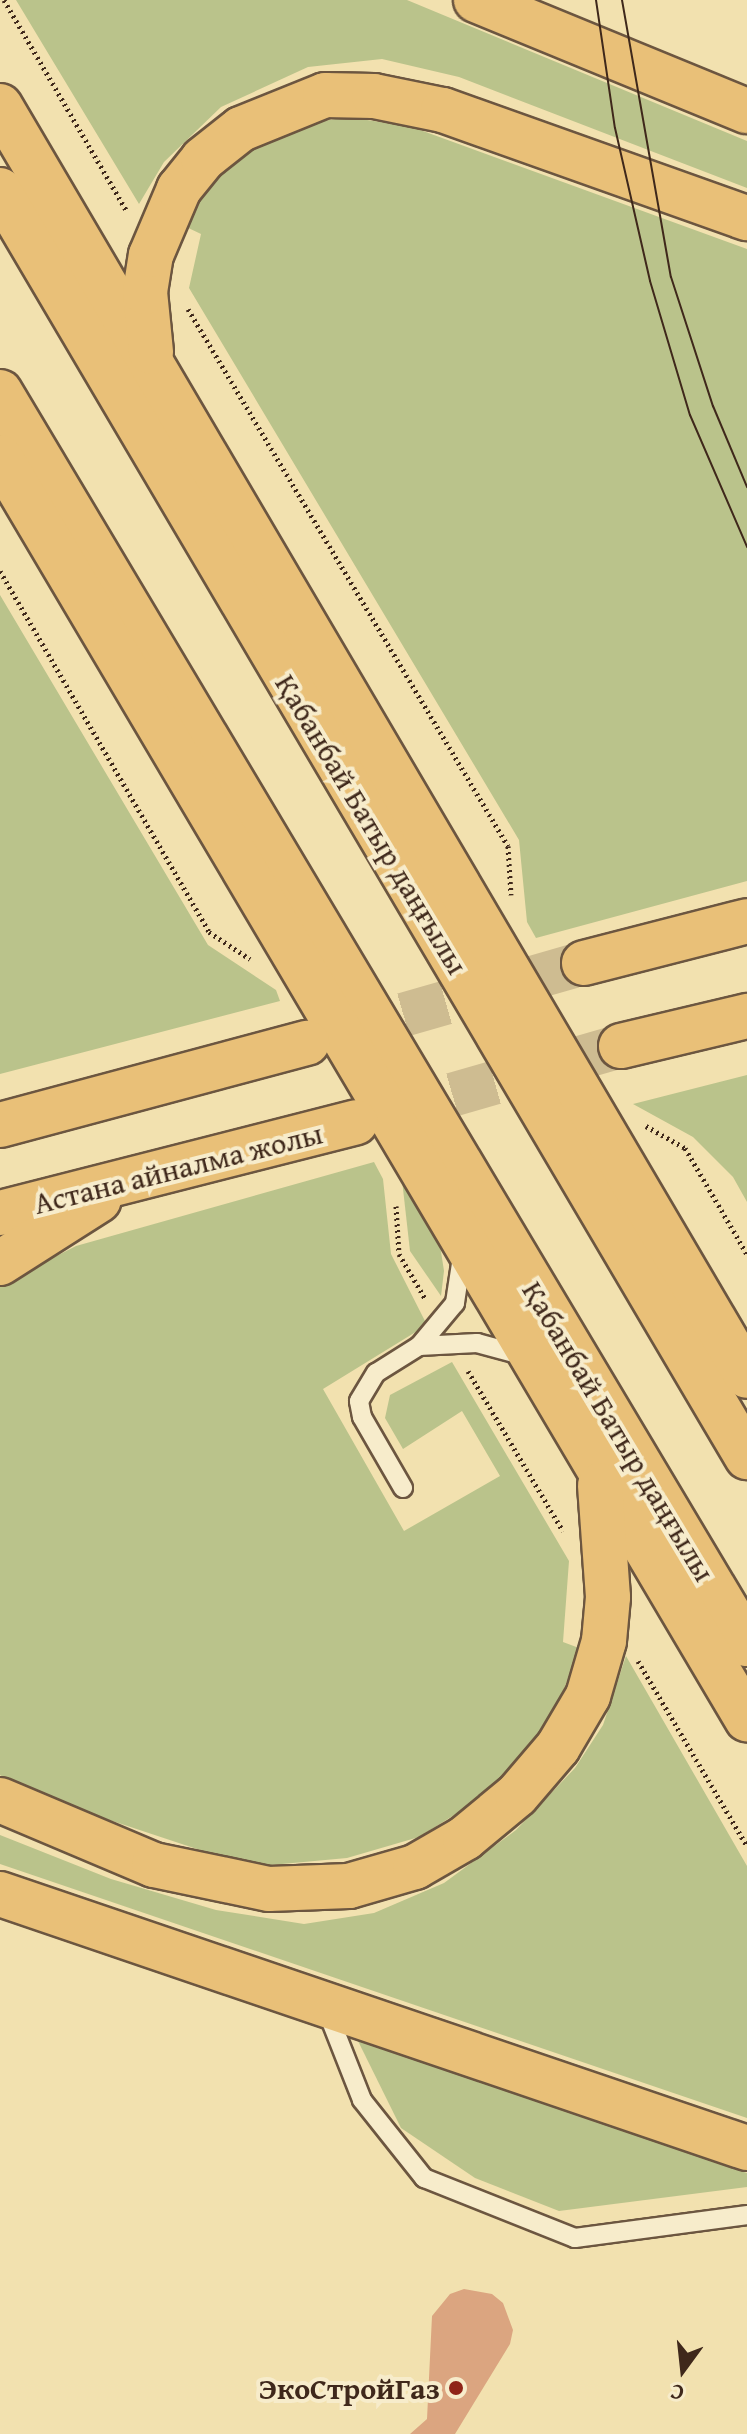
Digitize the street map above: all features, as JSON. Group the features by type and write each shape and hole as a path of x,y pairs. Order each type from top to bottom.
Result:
{"main road":[{"path":"476,0 747,111"},
{"path":"155,370 145,292 158,232 179,189 203,159 241,129 325,95 374,96 443,110 747,218"},
{"path":"0,106 747,1376"},
{"name":"Қабанбай Батыр даңғылы","path":"0,190 747,1457"},
{"name":"Қабанбай Батыр даңғылы","path":"0,392 747,1644"},
{"path":"0,457 747,1719"},
{"path":"584,963 747,921"},
{"path":"621,1046 747,1016"},
{"path":"0,1125 307,1043"},
{"name":"Астана айналма жолы","path":"0,1213 356,1122"},
{"path":"0,1263 130,1179"},
{"path":"0,1800 65,1831 168,1869 269,1889 349,1886 415,1867 465,1838 517,1795 558,1747 588,1696 604,1641 607,1529 597,1467"},
{"path":"0,1894 747,2148"}],"lane":[{"path":"403,1488 362,1417 359,1401 376,1373 419,1346 455,1303 462,1275 462,1238"},
{"path":"419,1346 451,1342 504,1348 533,1359"},
{"path":"324,2004 362,2100 424,2178 575,2238 747,2215"}],"path":[{"path":"4,0 134,224 158,232"},
{"path":"185,305 508,846 512,908"},
{"path":"0,571 209,932 260,966"},
{"path":"638,1122 685,1148 747,1254"},
{"path":"396,1200 399,1254 440,1324"},
{"path":"451,1342 572,1545"},
{"path":"604,1641 630,1646 747,1846"}],"green space":[{"path":"16,0 407,0 747,141 747,188 459,77 382,59 308,67 221,107 164,162 139,204"},
{"path":"348,117 412,127 747,249 747,881 536,938 527,922 519,840 189,288 201,234 180,224 202,187 239,151 280,128"},
{"path":"0,595 208,945 276,990 280,1001 0,1074"},
{"path":"747,1075 747,1202 733,1177 693,1137 633,1104"},
{"path":"374,1162 383,1179 391,1254 427,1325 323,1389 404,1531 500,1476 462,1411 403,1449 385,1418 390,1395 452,1362 569,1561 563,1642 579,1648 559,1703 531,1749 475,1802 419,1837 347,1858 271,1865 215,1855 31,1794 0,1775 0,1285 76,1246"},
{"path":"401,1171 439,1239 444,1271 441,1296 410,1251"},
{"path":"626,1656 747,1866 747,2118 0,1864 0,1835 111,1879 216,1910 304,1924 374,1913 444,1883 516,1830 575,1768 603,1725"},
{"path":"358,2041 747,2173 747,2187 559,2211 475,2178 401,2128"}],"building":[{"name":"ЭкоСтройГаз","path":"464,2289 492,2294 503,2303 513,2330 510,2344 455,2434 410,2434 427,2419 432,2316 450,2294"}],"tunnel":[{"path":"340,1033 584,963"},
{"path":"389,1113 621,1046"}],"tram line":[{"path":"596,0 615,128 650,281 690,415 747,547"},
{"path":"622,0 671,277 713,406 747,487"}],"place":[{"name":"ЭкоСтройГаз","path":"456,2388"}]}
